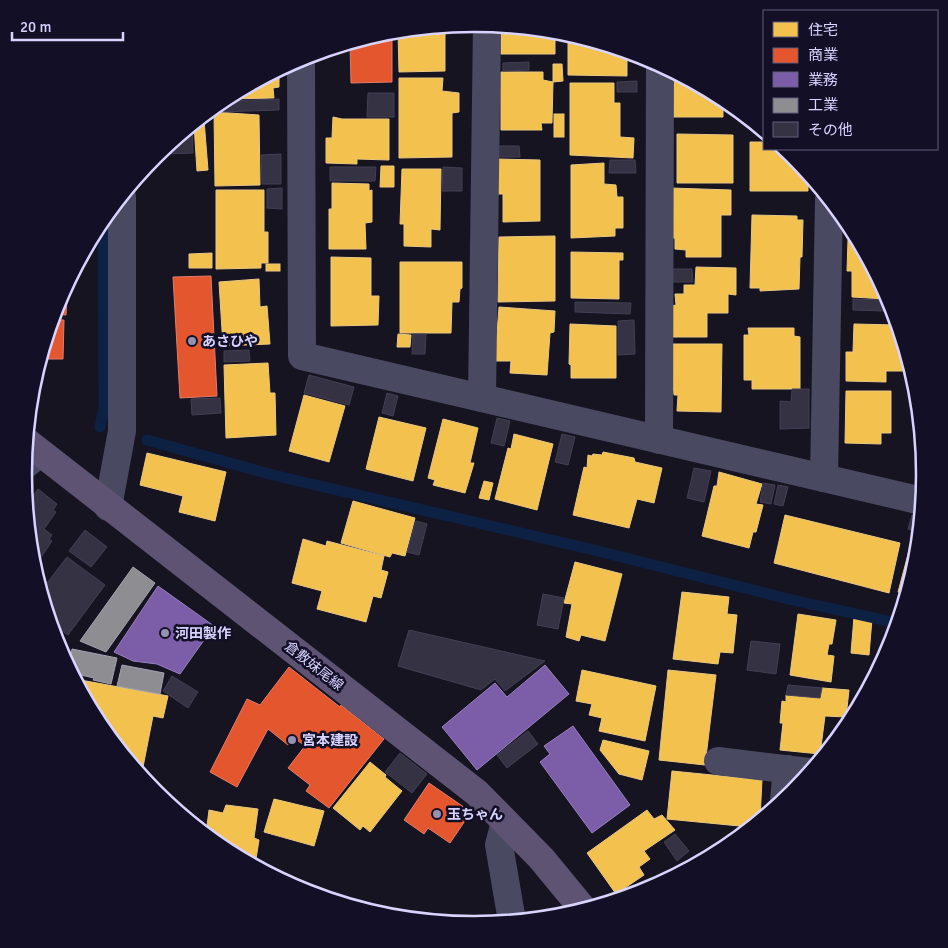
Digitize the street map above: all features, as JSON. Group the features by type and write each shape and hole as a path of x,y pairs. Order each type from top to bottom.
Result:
{"main road":[{"name":"倉敷妹尾線","path":"33,454 108,507 477,793 541,858 578,903"}],"street":[{"path":"482,398 487,32"},
{"path":"301,68 302,356 915,499"},
{"path":"659,440 660,74"},
{"path":"108,507 122,431 122,208"},
{"path":"824,478 829,212"},
{"path":"718,761 798,771"},
{"path":"505,822 499,845 511,914"}],"building: 住宅":[{"path":"445,33 445,71 399,72 398,39"},
{"path":"501,33 555,40 555,54 501,54"},
{"path":"568,43 627,60 627,76 568,75"},
{"path":"553,64 562,64 563,81 553,82"},
{"path":"501,72 543,72 543,80 553,82 552,123 541,123 542,130 501,130"},
{"path":"279,78 279,87 273,88 274,98 242,99"},
{"path":"399,78 443,78 442,91 459,93 459,112 452,113 452,157 399,158"},
{"path":"669,78 723,110 723,117 673,117"},
{"path":"570,83 614,83 614,103 620,103 620,137 634,138 633,158 570,155"},
{"path":"221,112 259,115 260,185 215,186 214,118"},
{"path":"554,114 564,114 564,137 554,137"},
{"path":"333,117 342,119 389,119 389,160 357,159 357,164 326,163 326,138 332,138"},
{"path":"204,125 208,170 197,171 195,133"},
{"path":"677,134 733,135 733,183 677,183"},
{"path":"750,142 763,142 763,150 773,150 808,185 808,191 750,191"},
{"path":"496,159 540,160 540,221 503,222 503,194 495,194"},
{"path":"604,163 604,184 616,185 617,197 623,197 623,228 615,228 615,236 571,238 571,165"},
{"path":"381,166 394,166 394,187 380,187"},
{"path":"402,169 441,169 440,230 431,229 431,247 404,246 404,224 400,224"},
{"path":"332,183 369,184 369,191 372,190 372,222 365,223 366,249 329,249 329,209 332,209"},
{"path":"671,188 731,190 731,215 721,215 721,257 686,257 686,250 675,249 675,238 670,238"},
{"path":"216,190 264,190 264,232 268,232 268,263 261,263 261,268 216,269"},
{"path":"752,215 797,216 797,220 803,220 799,289 760,291 760,288 750,288"},
{"path":"555,236 555,301 498,302 499,237"},
{"path":"848,240 879,299 852,297 852,271 847,271"},
{"path":"571,252 623,253 623,260 619,260 619,299 571,298"},
{"path":"212,253 212,268 189,268 189,254"},
{"path":"331,257 371,258 371,296 379,296 378,325 331,326"},
{"path":"400,262 462,262 462,288 460,289 459,302 452,302 451,333 400,333"},
{"path":"266,264 280,264 280,271 266,271"},
{"path":"696,267 736,268 736,295 728,294 728,313 707,313 707,337 671,337 671,306 676,305 675,294 684,294 684,285 695,285"},
{"path":"259,279 260,307 267,306 270,344 223,346 219,282"},
{"path":"499,307 555,311 554,332 550,333 547,375 510,373 511,361 495,361"},
{"path":"570,324 616,326 616,378 571,378 571,365 569,364"},
{"path":"854,324 889,325 903,371 886,371 886,382 846,381 846,352 853,352"},
{"path":"748,328 794,328 794,336 800,337 800,389 752,389 752,380 744,380 744,335 749,335"},
{"path":"398,334 411,335 410,347 397,347"},
{"path":"670,344 722,344 721,412 677,411 678,395 674,395"},
{"path":"268,363 270,393 275,393 276,435 226,438 224,365"},
{"path":"846,391 891,391 891,433 881,433 881,444 845,443"},
{"path":"304,395 345,406 329,462 289,451"},
{"path":"379,417 426,428 413,481 366,469"},
{"path":"443,419 478,428 470,463 474,463 465,493 433,485 435,480 428,478"},
{"path":"514,434 553,444 537,510 495,499 508,448 511,449"},
{"path":"603,452 634,458 635,462 662,468 654,503 637,499 629,528 573,515 584,467 587,468 588,455 602,455"},
{"path":"147,453 226,472 215,521 179,512 183,496 140,485"},
{"path":"719,472 762,484 756,504 763,505 756,532 753,532 749,548 702,536 714,486 717,486"},
{"path":"484,481 493,483 489,500 479,498"},
{"path":"353,501 415,518 405,556 392,553 390,557 341,543"},
{"path":"785,515 900,543 889,593 774,563"},
{"path":"303,539 326,546 327,541 384,556 381,570 388,572 381,598 373,596 366,622 317,609 322,591 292,583"},
{"path":"908,555 900,588 898,592"},
{"path":"575,562 622,574 605,641 581,635 579,641 566,637 572,604 564,603"},
{"path":"682,592 729,597 727,614 737,615 733,653 720,652 718,664 673,659"},
{"path":"798,614 836,620 832,644 829,644 827,655 834,656 831,682 790,675"},
{"path":"854,617 872,619 869,655 851,653"},
{"path":"582,670 656,686 645,741 599,731 602,718 589,715 592,704 576,701"},
{"path":"668,670 716,675 705,765 659,760"},
{"path":"84,681 168,696 163,718 153,716 143,766 107,719"},
{"path":"822,688 849,690 847,710 842,717 825,716 821,747 815,754 780,750 783,723 780,723 782,701 786,702 786,695 820,698"},
{"path":"603,740 649,751 642,780 619,774 600,750"},
{"path":"370,762 402,791 370,832 363,826 360,830 333,808"},
{"path":"672,771 762,780 760,810 740,826 667,819"},
{"path":"274,799 324,811 314,846 264,832"},
{"path":"226,805 258,809 254,838 259,840 256,858 207,825 209,810 223,813"},
{"path":"647,810 654,819 662,815 675,830 644,851 650,859 639,867 644,875 622,890 615,892 587,853"}],"building: 商業":[{"path":"392,40 392,82 351,83 350,51"},
{"path":"211,276 217,396 180,398 173,277"},
{"path":"67,303 66,315 62,315"},
{"path":"60,320 64,320 63,359 48,359"},
{"path":"289,667 384,739 329,808 306,791 310,785 288,768 305,746 294,738 288,745 268,729 237,787 210,772 247,699 260,705"},
{"path":"429,783 471,812 450,843 428,828 424,834 404,820"}],"building: 業務":[{"path":"158,586 214,626 180,674 157,664 133,661 114,652"},
{"path":"545,665 569,694 477,770 442,727 495,683 507,697"},
{"path":"573,726 630,805 592,833 540,762 550,754 544,746"}],"building: 工業":[{"path":"133,567 155,583 106,652 80,641"},
{"path":"72,649 117,658 111,684 81,675 71,654"},
{"path":"122,665 164,673 160,694 117,686"}],"building: その他":[{"path":"529,62 529,70 503,71 503,63"},
{"path":"637,81 637,92 617,92 617,82"},
{"path":"368,93 394,93 394,117 367,117"},
{"path":"279,99 279,110 222,112 240,100"},
{"path":"192,134 193,153 171,154"},
{"path":"497,146 519,146 520,157 496,157"},
{"path":"281,154 281,184 262,184 261,155"},
{"path":"610,160 635,160 636,173 609,173"},
{"path":"330,167 376,167 375,181 330,181"},
{"path":"443,167 462,168 462,191 442,191"},
{"path":"282,188 282,209 267,208 267,189"},
{"path":"669,269 692,269 693,282 669,282"},
{"path":"853,299 880,300 884,311 884,311 853,310"},
{"path":"575,302 631,303 630,314 575,312"},
{"path":"634,320 635,354 618,355 618,321"},
{"path":"413,334 426,334 425,354 412,354"},
{"path":"249,350 250,361 224,362 224,351"},
{"path":"309,375 354,387 349,405 304,393"},
{"path":"792,389 809,389 809,428 780,429 780,401 791,402"},
{"path":"387,393 398,396 393,416 382,413"},
{"path":"220,398 221,413 192,415 191,399"},
{"path":"497,418 510,421 504,446 491,443"},
{"path":"562,434 575,437 568,465 555,462"},
{"path":"694,468 711,471 704,502 687,498"},
{"path":"763,483 775,485 771,504 760,502"},
{"path":"778,485 788,487 783,506 774,504"},
{"path":"38,489 57,504 53,510 56,512 44,529 52,535 49,539 52,541 41,558 36,532 33,496"},
{"path":"912,515 914,515 912,530 908,529"},
{"path":"416,521 427,524 419,555 407,552"},
{"path":"85,530 107,547 91,567 69,551"},
{"path":"67,557 105,585 68,635 61,630 47,583"},
{"path":"543,594 564,598 558,629 537,625"},
{"path":"409,630 545,661 505,691 495,679 481,690 398,666"},
{"path":"751,641 780,644 776,674 747,670"},
{"path":"172,676 198,692 188,708 163,691"},
{"path":"788,685 822,688 820,698 786,695"},
{"path":"528,731 538,744 507,768 497,755"},
{"path":"400,753 427,774 412,793 385,772"},
{"path":"675,834 689,851 677,861 664,842"}],"waterway":[{"path":"100,427 104,407 103,235"},
{"path":"147,440 273,475 594,550 788,599 890,621"}],"place":[{"name":"あさひや","path":"192,341"},
{"name":"河田製作","path":"165,633"},
{"name":"宮本建設","path":"292,740"},
{"name":"玉ちゃん","path":"437,814"}]}
